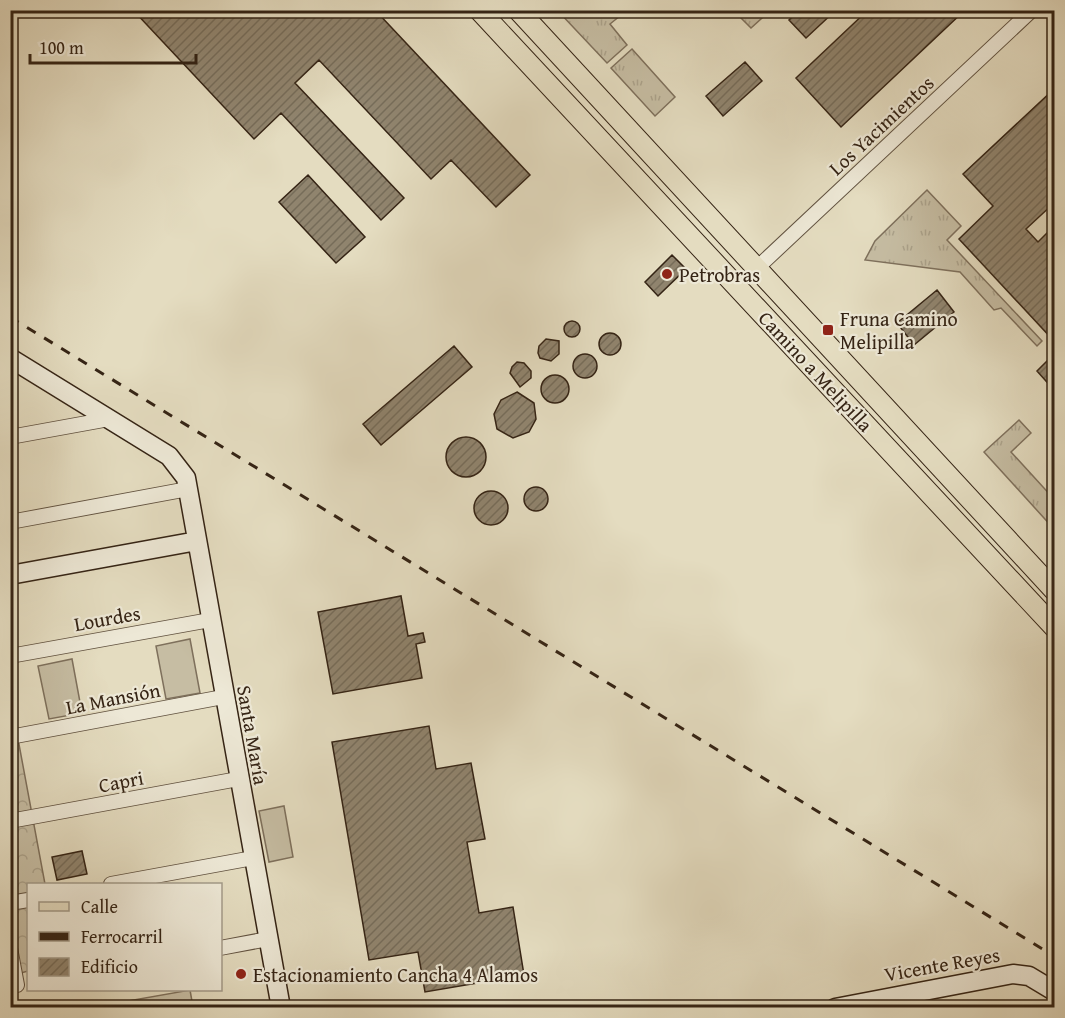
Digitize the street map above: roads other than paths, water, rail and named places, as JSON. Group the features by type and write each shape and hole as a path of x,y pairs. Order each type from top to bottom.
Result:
{"main road":[{"name":"Camino a Melipilla","path":"480,10 1054,627"},
{"name":"Camino a Melipilla","path":"517,10 1054,590"},
{"path":"496,28 517,10"}],"street":[{"name":"Los Yacimientos","path":"757,268 1032,10"},
{"path":"10,358 109,419"},
{"path":"10,437 109,419"},
{"name":"Santa María","path":"109,419 169,456 182,472 188,489 238,779 281,1008"},
{"path":"10,522 188,489"},
{"path":"10,575 197,541"},
{"name":"Lourdes","path":"10,656 210,620"},
{"name":"La Mansión","path":"10,737 224,697"},
{"name":"Capri","path":"10,821 238,779"},
{"path":"122,883 253,858"},
{"path":"10,903 27,900"},
{"path":"222,948 268,939"},
{"path":"10,948 19,984"},
{"name":"Vicente Reyes","path":"835,1008 1012,974 1029,976 1054,991"}],"railway":[{"path":"10,317 1054,956"}],"place":[{"name":"Petrobras","path":"667,274"},
{"name":"Fruna Camino Melipilla","path":"828,330"},
{"name":"Estacionamiento Cancha 4 Alamos","path":"241,974"}]}
